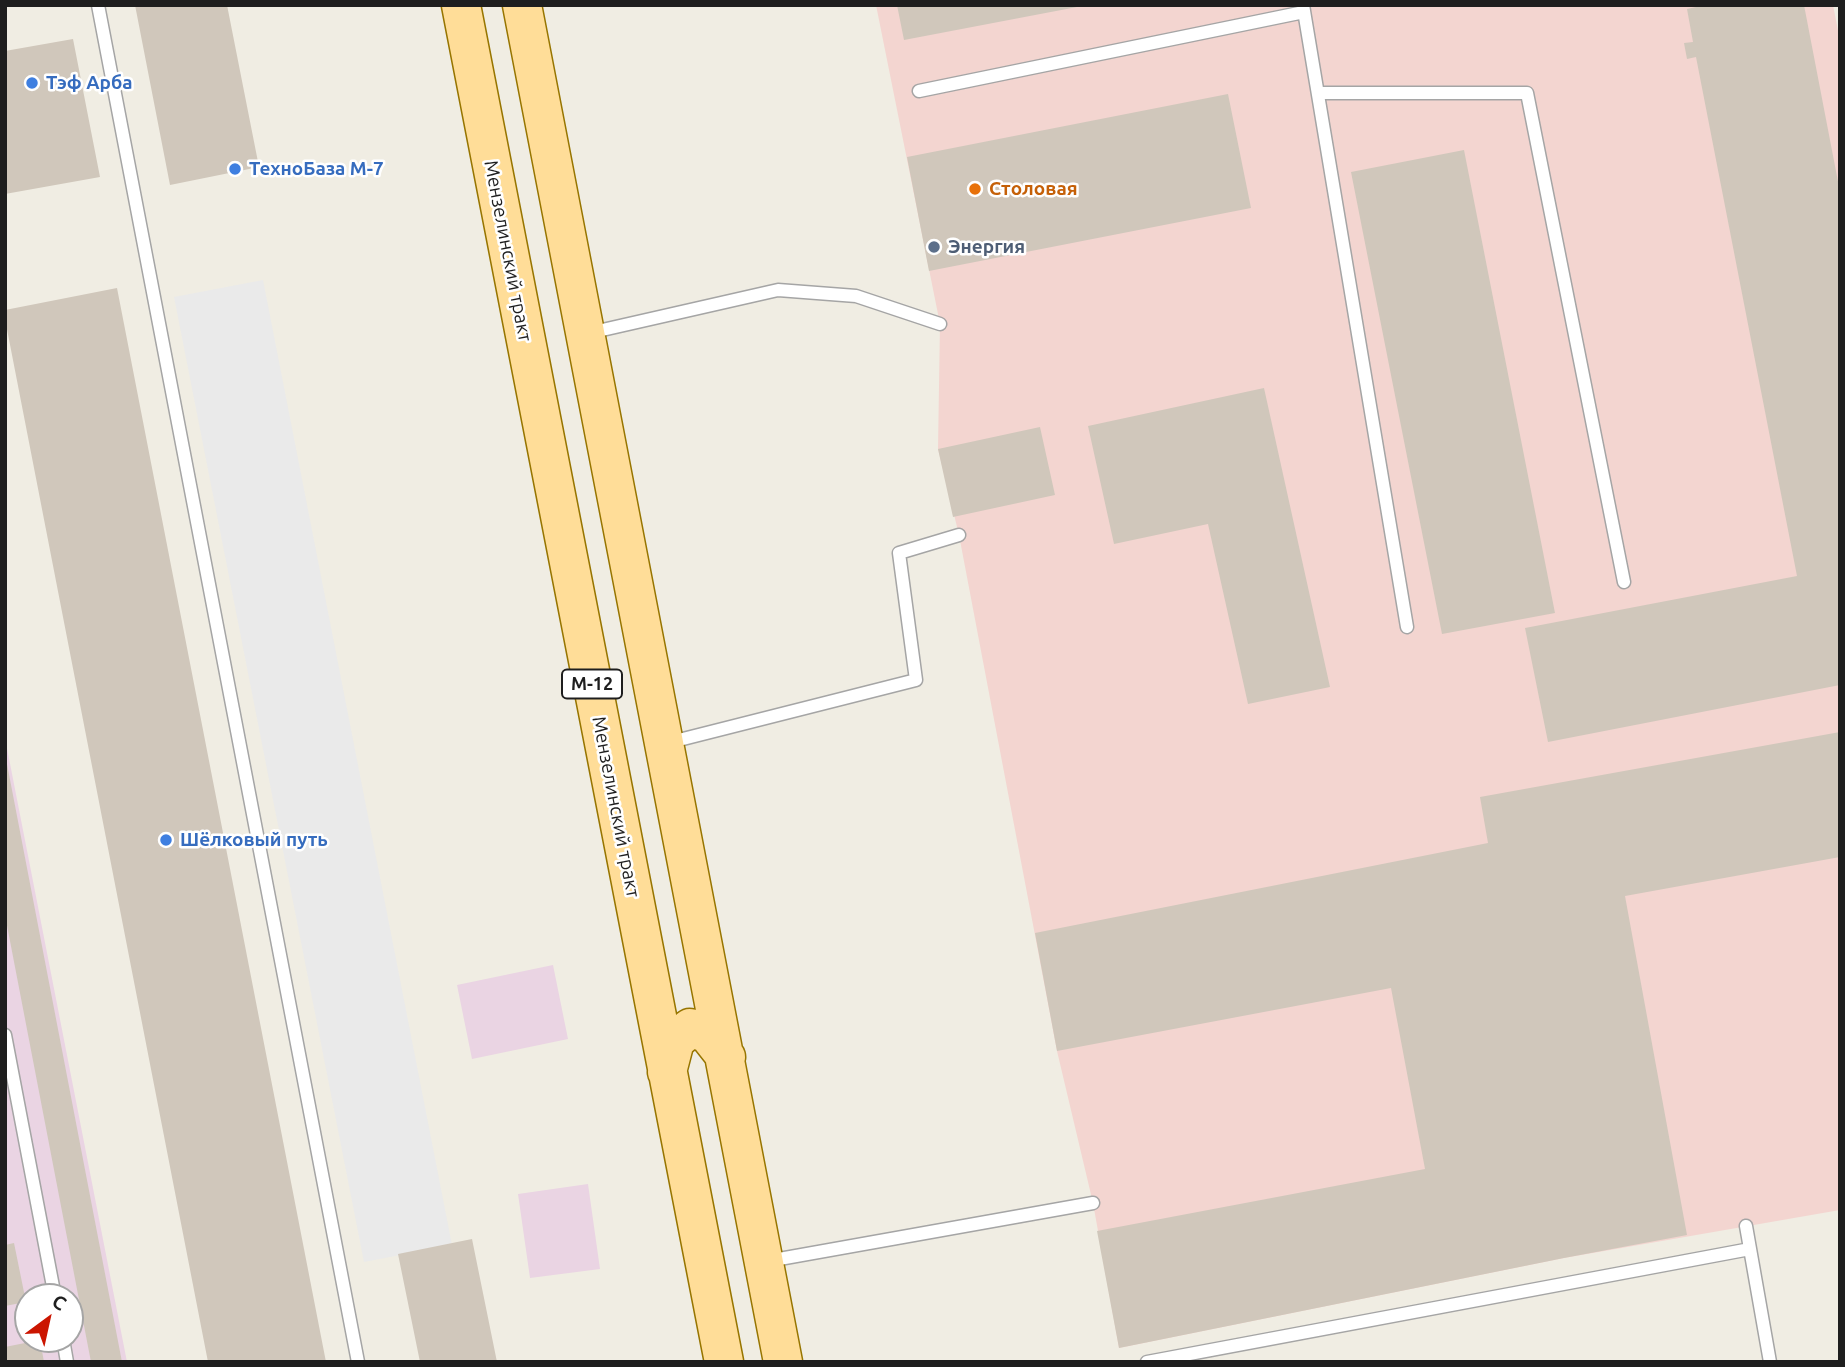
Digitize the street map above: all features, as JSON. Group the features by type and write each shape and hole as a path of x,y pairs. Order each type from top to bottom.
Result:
{"main road":[{"name":"Мензелинский тракт","path":"461,5 724,1362"},
{"name":"М-12","path":"522,5 783,1362"},
{"path":"667,1072 675,1041 690,1028 707,1033 726,1057"}],"lane":[{"path":"98,5 358,1362"},
{"path":"919,91 1304,9 1407,627"},
{"path":"1318,93 1527,93 1624,582"},
{"path":"586,334 778,290 856,296 940,324"},
{"path":"665,743 916,680 899,553 959,536"},
{"path":"5,1035 52,1283"},
{"path":"765,1262 1093,1203"},
{"path":"1746,1226 1770,1362"},
{"path":"1147,1362 1750,1249"}],"shaded area":[{"path":"876,5 1833,5 1840,41 1840,1210 1564,1258 1119,1348 1093,1203 1057,1051 959,535 938,449 940,324"},
{"path":"263,280 452,1245 364,1262 174,297"},
{"path":"5,738 127,1362 5,1362"},
{"path":"553,965 568,1039 472,1059 457,985"},
{"path":"588,1184 600,1269 530,1278 518,1194"}],"building":[{"path":"135,5 227,5 259,167 170,185"},
{"path":"897,5 1077,5 1077,7 904,40"},
{"path":"1705,5 1804,5 1840,192 1840,685 1548,742 1525,628 1797,576 1696,57 1687,59 1684,43 1693,42 1687,9"},
{"path":"73,39 100,177 5,194 5,51"},
{"path":"1228,94 1251,208 929,271 907,157"},
{"path":"1464,150 1555,613 1442,634 1351,172"},
{"name":"Шёлковый путь","path":"117,288 326,1362 208,1362 5,319 5,310"},
{"path":"1264,388 1330,687 1248,704 1208,524 1114,544 1088,426"},
{"path":"1040,427 1055,495 953,517 938,449"},
{"path":"1840,732 1840,857 1625,896 1687,1235 1119,1348 1097,1231 1425,1169 1391,988 1057,1051 1035,933 1488,843 1480,797"},
{"path":"7,764 122,1362 91,1362 84,1326 84,1283 76,1283 5,915"},
{"path":"472,1239 497,1362 420,1362 398,1254"},
{"path":"14,1243 22,1283 14,1283 14,1304 5,1306 5,1245"},
{"path":"14,1345 14,1353 42,1353 44,1362 5,1362 5,1347"}],"place":[{"name":"Тэф Арба","path":"32,83"},
{"name":"ТехноБаза М-7","path":"235,169"},
{"name":"Столовая","path":"975,189"},
{"name":"Энергия","path":"934,247"},
{"name":"Шёлковый путь","path":"166,840"}]}
